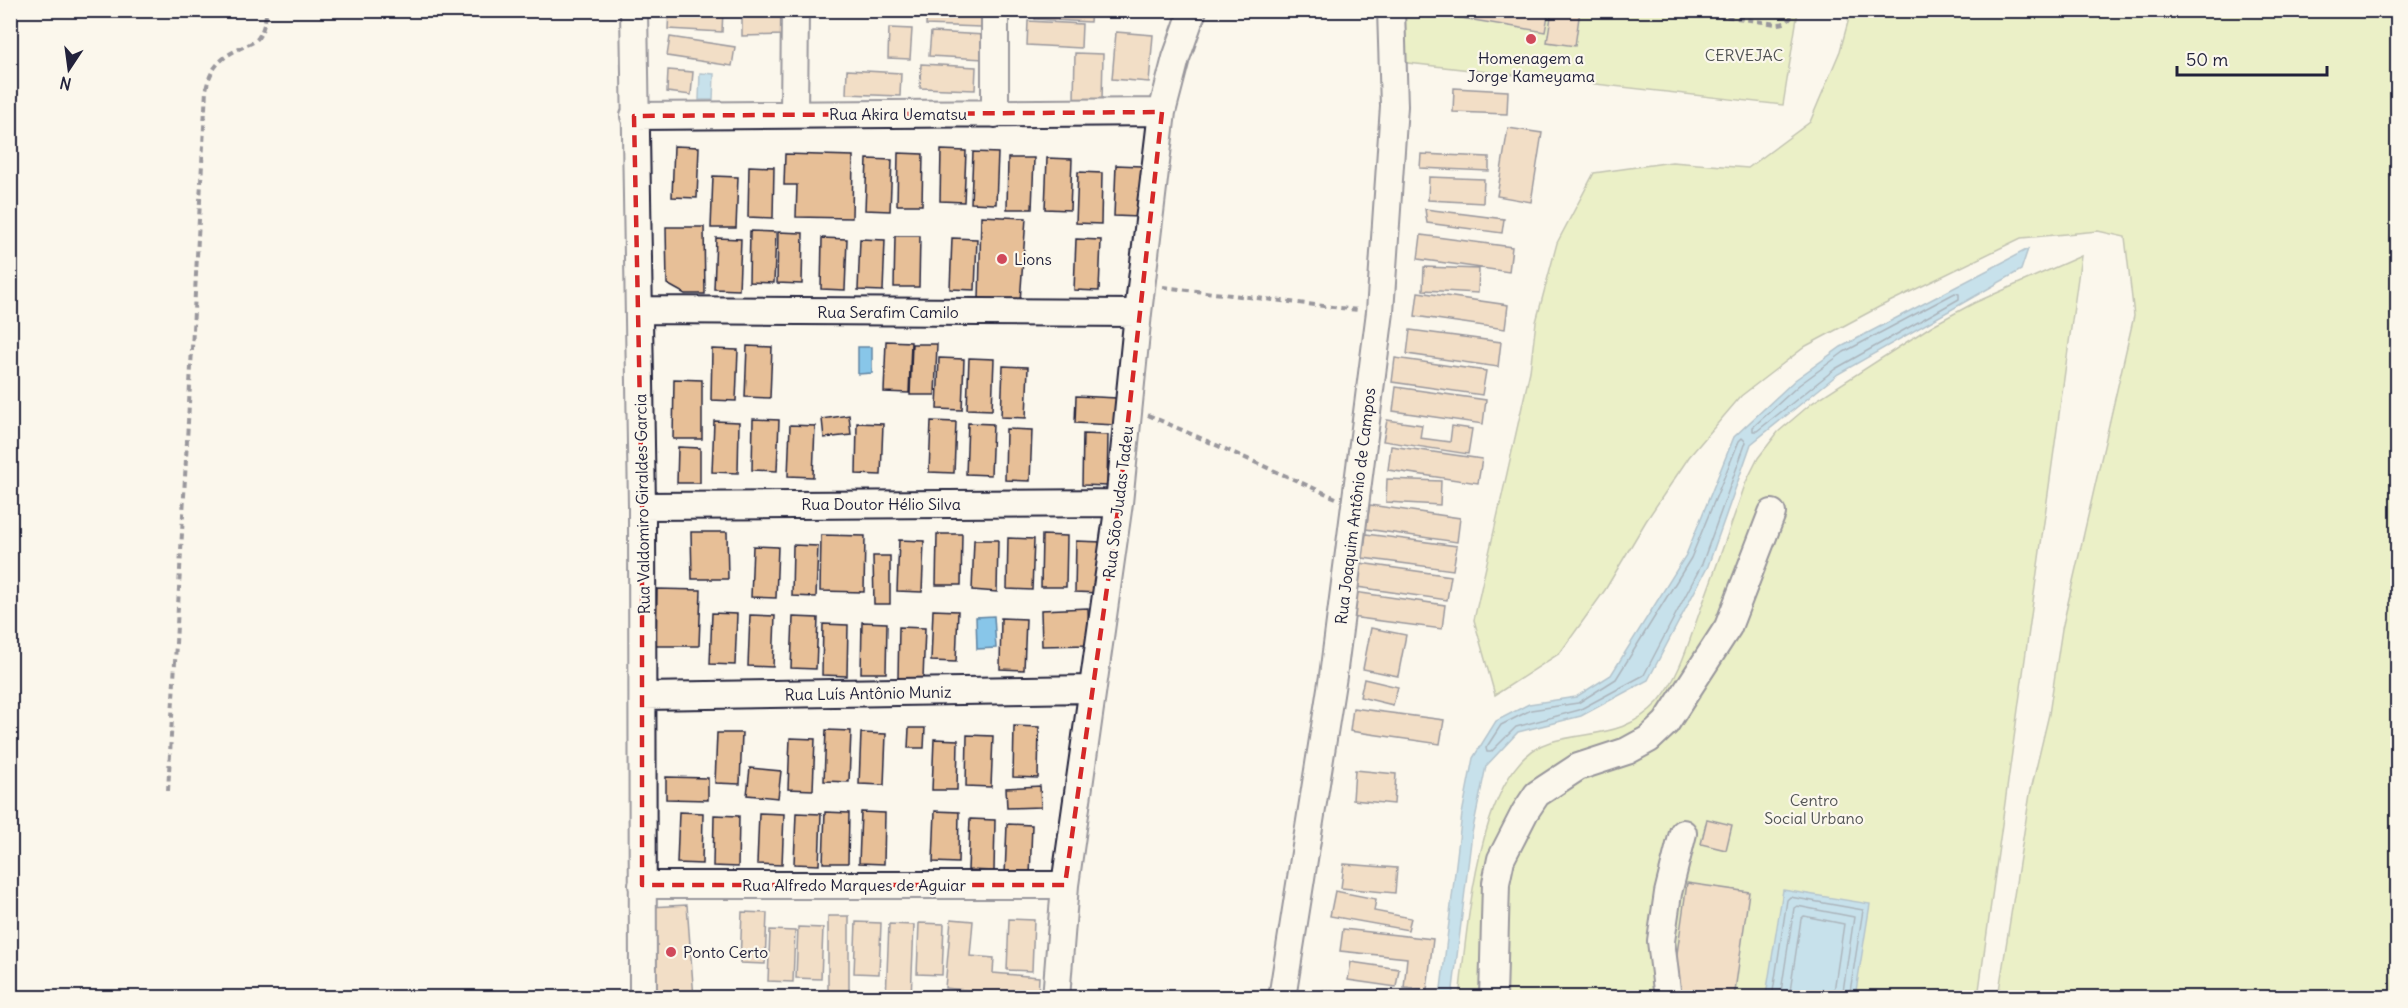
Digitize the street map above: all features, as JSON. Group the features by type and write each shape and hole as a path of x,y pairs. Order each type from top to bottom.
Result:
{"street":[{"name":"Rua Valdomiro Giraldes Garcia","path":"634,10 644,696 643,998"},
{"path":"794,114 795,10"},
{"path":"994,10 995,114"},
{"name":"Rua São Judas Tadeu","path":"1056,998 1065,885 1119,503 1141,284 1162,112 1176,58 1193,10"},
{"name":"Rua Joaquim Antônio de Campos","path":"1282,998 1333,676 1380,312 1394,106 1391,10"},
{"name":"Rua Akira Uematsu","path":"634,116 1162,112"},
{"name":"Rua Serafim Camilo","path":"639,310 1138,313"},
{"name":"Rua Doutor Hélio Silva","path":"642,506 1119,503"},
{"path":"1493,998 1496,884 1501,859 1525,812 1537,794 1578,767 1627,751 1649,739 1666,723 1728,627 1772,513"},
{"name":"Rua Luís Antônio Muniz","path":"644,696 1092,690"},
{"path":"1668,998 1661,941 1668,893 1683,834"},
{"name":"Rua Alfredo Marques de Aguiar","path":"642,885 1065,885"}],"path":[{"path":"168,791 207,90 212,70 218,62 234,51 254,42 259,36 264,27 267,10"},
{"path":"1685,10 1776,24 1785,24 1792,18 1793,10"},
{"path":"1141,284 1380,312"},
{"path":"1130,407 1356,507"}],"highlighted area":[{"path":"1162,112 1119,503 1065,885 642,885 642,506 634,116"}],"green space":[{"name":"CERVEJAC","path":"1397,11 1798,11 1783,105 1399,62"},
{"path":"1851,11 2397,11 2397,997 1998,997 2030,794 2049,714 2062,629 2134,316 2125,237 2098,231 2021,238 1879,307 1806,346 1741,396 1689,457 1646,521 1605,590 1560,653 1495,695 1474,620 1530,371 1536,322 1557,243 1594,173 1672,162 1748,168 1810,122 1840,51"},
{"name":"Centro Social Urbano","path":"2081,256 1978,997 1459,998 1466,934 1480,854 1491,815 1506,782 1525,756 1550,742 1607,731 1633,722 1645,714 1666,692 1683,658 1746,482 1758,458 1778,432 1812,403 1933,325 1974,303"}],"water":[{"path":"700,73 714,74 713,100 699,100"},
{"path":"2028,249 2021,270 1838,374 1751,444 1708,566 1648,680 1581,716 1518,732 1486,766 1472,833 1452,997 1440,997 1462,814 1473,758 1496,721 1529,704 1576,697 1611,675 1686,555 1734,437 1795,380 1841,347"},
{"path":"858,347 872,347 872,373 858,374"},
{"path":"994,616 996,648 977,649 976,617"},
{"path":"1783,890 1870,904 1855,997 1783,998 1766,995"}],"building":[{"path":"669,10 723,10 722,32 668,29"},
{"path":"742,10 784,10 785,35 742,36"},
{"path":"848,10 902,10 902,15 848,12"},
{"path":"927,10 981,10 981,27 926,25"},
{"path":"1036,10 1091,10 1090,22 1035,19"},
{"path":"1107,10 1182,10 1182,14 1107,12"},
{"path":"1414,10 1549,10 1545,32"},
{"path":"1552,10 1580,10 1575,46 1547,42"},
{"path":"1028,21 1082,24 1081,48 1027,45"},
{"path":"889,28 912,29 910,59 888,58"},
{"path":"931,32 985,35 984,59 929,56"},
{"path":"1116,32 1153,35 1149,82 1112,79"},
{"path":"670,37 735,47 732,66 667,56"},
{"path":"1075,53 1103,54 1102,101 1074,100"},
{"path":"921,64 976,67 975,90 920,88"},
{"path":"668,70 693,72 691,95 667,92"},
{"path":"847,70 901,73 900,96 846,94"},
{"path":"1454,88 1508,91 1507,114 1453,112"},
{"path":"1508,128 1542,133 1531,202 1497,196"},
{"path":"674,146 699,147 697,198 672,197"},
{"path":"941,150 966,151 964,202 940,201"},
{"path":"973,152 998,153 996,204 971,203"},
{"path":"898,153 923,154 922,205 897,205"},
{"path":"785,154 853,156 852,218 796,217 797,185 784,185"},
{"path":"1421,154 1489,157 1489,171 1420,168"},
{"path":"1008,158 1034,158 1032,209 1007,209"},
{"path":"1047,158 1072,159 1070,210 1045,209"},
{"path":"867,159 892,160 890,211 865,210"},
{"path":"1116,165 1141,166 1139,217 1114,216"},
{"path":"749,166 774,167 773,218 748,217"},
{"path":"1078,172 1102,173 1101,224 1076,223"},
{"path":"713,176 738,177 736,228 711,228"},
{"path":"1429,177 1484,179 1483,203 1428,200"},
{"path":"1425,209 1504,219 1502,233 1427,223"},
{"name":"Lions","path":"981,216 1026,218 1020,302 979,300"},
{"path":"666,227 704,227 705,294 685,294 667,284"},
{"path":"750,231 776,232 774,283 749,282"},
{"path":"778,232 803,233 802,284 777,283"},
{"path":"1421,235 1512,247 1509,272 1418,259"},
{"path":"895,236 920,236 919,287 894,287"},
{"path":"716,238 741,239 739,290 714,289"},
{"path":"822,238 847,239 845,290 821,289"},
{"path":"952,238 977,239 975,290 950,289"},
{"path":"860,239 885,240 883,291 858,290"},
{"path":"1076,239 1101,240 1099,291 1074,290"},
{"path":"1424,267 1479,269 1478,293 1423,290"},
{"path":"1418,292 1508,305 1505,329 1415,316"},
{"path":"1410,330 1501,342 1498,367 1407,354"},
{"path":"886,341 911,342 909,393 884,392"},
{"path":"912,344 937,344 935,395 910,395"},
{"path":"747,346 772,347 770,398 745,397"},
{"path":"712,349 738,350 736,401 711,400"},
{"path":"939,358 964,359 962,410 937,409"},
{"path":"969,358 994,359 992,410 967,409"},
{"path":"1395,358 1486,371 1482,395 1392,382"},
{"path":"1003,366 1028,367 1026,418 1001,417"},
{"path":"674,379 702,380 702,439 673,439"},
{"path":"1396,387 1486,400 1483,424 1393,411"},
{"path":"1076,396 1117,398 1116,425 1075,423"},
{"path":"849,415 851,435 824,438 822,419"},
{"path":"753,419 779,420 777,471 752,470"},
{"path":"1387,420 1422,425 1420,438 1450,442 1452,426 1472,429 1468,454 1383,441"},
{"path":"714,421 739,422 738,473 712,472"},
{"path":"931,421 956,422 954,473 929,472"},
{"path":"857,423 883,424 881,475 856,474"},
{"path":"968,423 993,424 991,475 966,474"},
{"path":"790,425 815,426 813,477 788,476"},
{"path":"1006,429 1032,430 1030,481 1005,480"},
{"path":"1083,434 1108,435 1107,486 1082,485"},
{"path":"1391,446 1482,459 1478,483 1388,470"},
{"path":"678,447 700,448 700,483 677,483"},
{"path":"1387,479 1441,481 1440,505 1386,502"},
{"path":"1370,505 1460,518 1457,542 1366,529"},
{"path":"691,532 727,532 728,579 692,579"},
{"path":"937,534 962,534 961,585 936,585"},
{"path":"1366,534 1457,546 1453,570 1363,558"},
{"path":"821,535 865,536 864,592 820,591"},
{"path":"1042,535 1067,536 1066,587 1041,587"},
{"path":"1008,538 1034,539 1032,590 1007,589"},
{"path":"899,540 924,541 922,592 897,591"},
{"path":"974,540 998,540 997,592 972,590"},
{"path":"1076,541 1102,542 1100,593 1075,592"},
{"path":"793,545 818,546 816,597 792,596"},
{"path":"753,546 778,547 776,598 751,597"},
{"path":"873,556 890,556 890,604 874,604"},
{"path":"1360,563 1451,576 1447,600 1357,587"},
{"path":"657,589 701,590 699,646 656,646"},
{"path":"1354,592 1445,605 1442,629 1351,617"},
{"path":"1088,608 1089,645 1042,646 1041,610"},
{"path":"933,610 958,611 956,662 931,661"},
{"path":"712,613 737,614 735,665 710,664"},
{"path":"750,615 775,616 773,667 748,666"},
{"path":"793,617 818,618 816,669 791,668"},
{"path":"1001,618 1026,619 1024,670 1000,669"},
{"path":"862,622 887,623 886,673 861,673"},
{"path":"823,624 848,625 847,676 822,675"},
{"path":"899,627 925,628 923,679 898,678"},
{"path":"1371,628 1406,635 1398,676 1363,669"},
{"path":"1364,679 1398,687 1393,705 1360,697"},
{"path":"1353,708 1444,720 1440,744 1350,731"},
{"path":"1014,726 1039,727 1038,778 1013,777"},
{"path":"909,728 925,728 924,748 908,748"},
{"path":"826,730 851,731 849,782 824,781"},
{"path":"717,733 742,733 740,784 715,783"},
{"path":"861,733 886,734 884,785 859,784"},
{"path":"967,735 993,736 991,787 966,786"},
{"path":"790,738 815,739 813,790 788,789"},
{"path":"934,739 958,740 957,790 932,790"},
{"path":"750,768 781,771 778,798 747,795"},
{"path":"1355,770 1396,774 1394,804 1353,800"},
{"path":"666,777 708,778 708,800 666,799"},
{"path":"1040,786 1041,807 1007,808 1006,788"},
{"path":"935,811 959,812 958,863 933,862"},
{"path":"679,812 703,813 702,864 677,863"},
{"path":"825,812 849,813 848,863 823,863"},
{"path":"861,812 885,813 884,864 859,863"},
{"path":"759,813 784,814 782,865 757,864"},
{"path":"796,813 821,814 819,865 794,864"},
{"path":"714,815 739,816 738,867 713,866"},
{"path":"970,819 995,820 994,871 968,870"},
{"path":"1707,819 1732,825 1726,850 1701,844"},
{"path":"1007,824 1032,825 1030,876 1005,875"},
{"path":"1344,864 1397,868 1395,893 1341,888"},
{"path":"1687,883 1749,892 1734,998 1672,989"},
{"path":"1335,891 1376,899 1374,911 1411,918 1408,930 1330,916"},
{"name":"Ponto Certo","path":"687,905 694,998 656,998 649,907"},
{"path":"742,912 767,913 765,964 740,963"},
{"path":"828,916 849,916 849,994 828,994"},
{"path":"951,919 973,921 970,956 994,958 993,973 1039,977 1038,997 945,988"},
{"path":"1009,919 1034,920 1032,971 1007,970"},
{"path":"856,922 881,923 879,974 854,973"},
{"path":"919,923 944,924 942,975 917,974"},
{"path":"889,924 914,925 911,998 886,998"},
{"path":"798,927 823,928 821,979 796,978"},
{"path":"1343,929 1433,939 1427,990 1404,988 1407,958 1340,951"},
{"path":"770,930 795,931 793,982 768,981"},
{"path":"1351,962 1399,969 1396,987 1348,980"},
{"path":"1323,990 1378,998 1322,998"}],"place":[{"name":"Homenagem a Jorge Kameyama","path":"1531,39"},
{"name":"Lions","path":"1002,259"},
{"name":"Ponto Certo","path":"671,952"}]}
